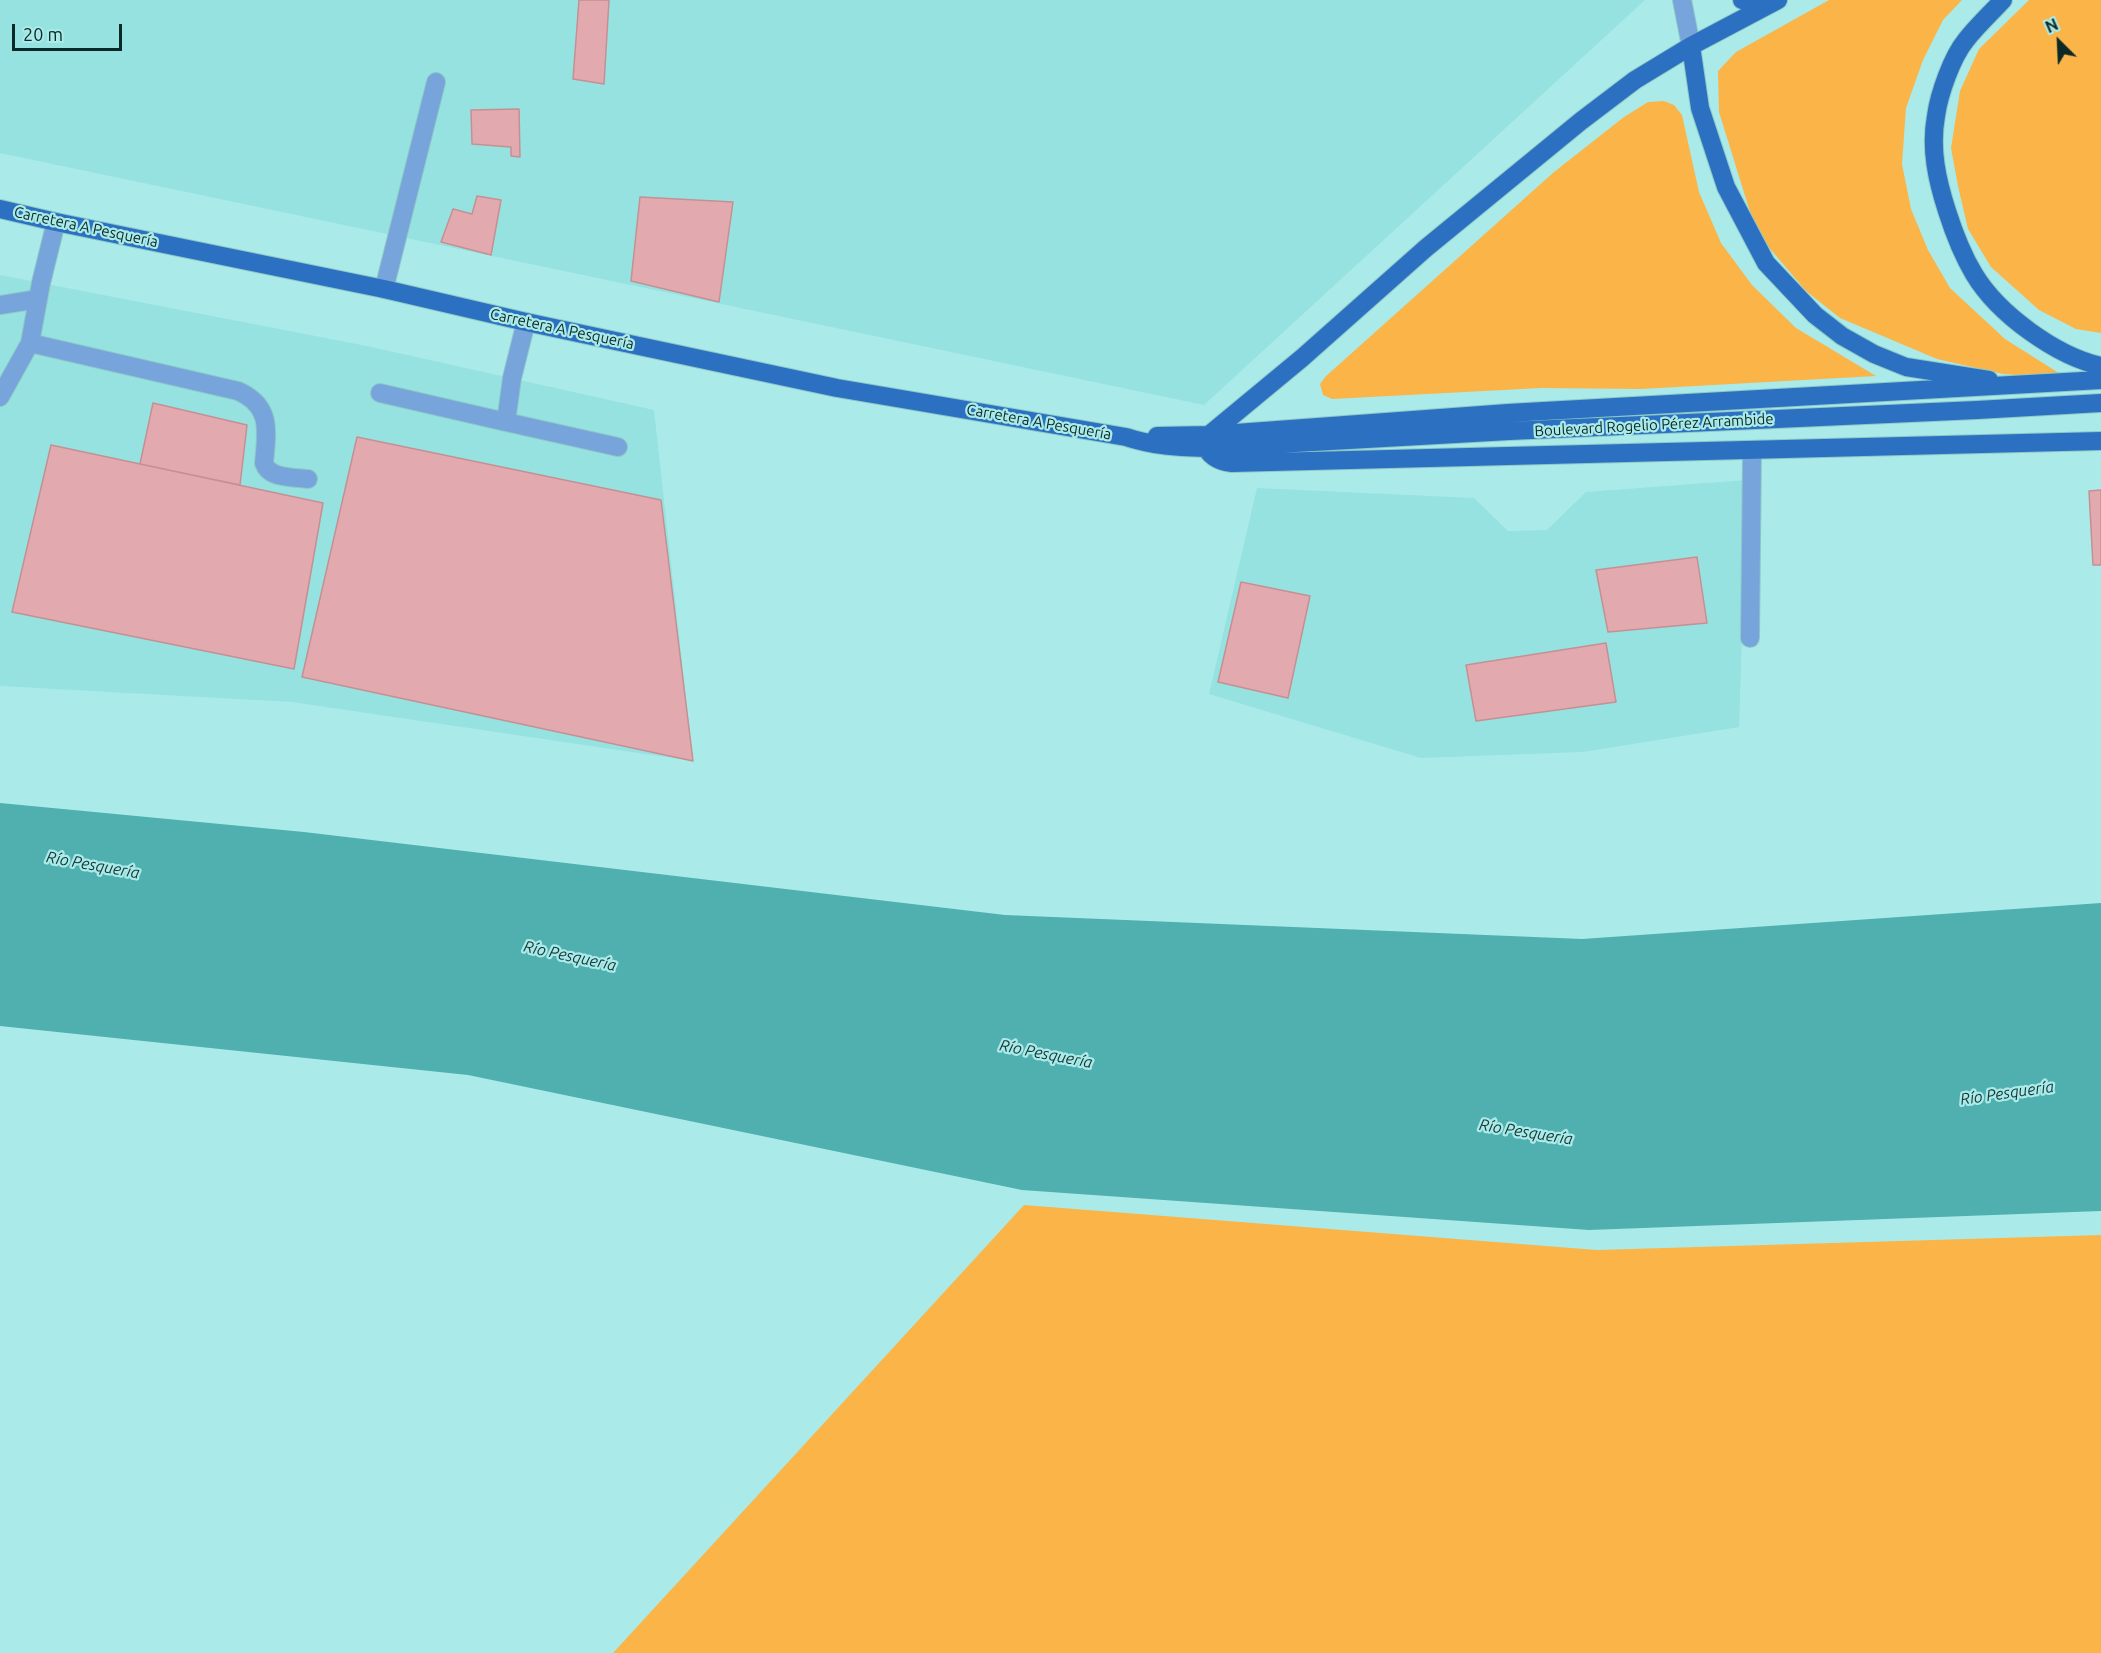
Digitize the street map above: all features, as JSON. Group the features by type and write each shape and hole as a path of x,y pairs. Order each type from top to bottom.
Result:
{"main road":[{"path":"1742,0 1750,2 1778,0"},
{"path":"1778,0 1691,46 1635,80 1572,128 1426,248 1208,441 1215,458 1232,463 2101,441"},
{"path":"2003,0 1964,42 1948,73 1936,114 1933,140 1938,186 1957,243 1975,276 2002,309 2047,342 2092,364 2101,366"},
{"path":"1691,46 1700,108 1726,188 1766,263 1815,315 1842,336 1874,354 1906,367 1972,376 2014,385"},
{"name":"Carretera A Pesquería","path":"0,209 384,289 526,322 837,388 1126,437 1208,441"},
{"name":"Boulevard Rogelio Pérez Arrambide","path":"1208,441 2101,380"},
{"name":"Boulevard Rogelio Pérez Arrambide","path":"1508,422 1966,411 2101,403"}],"street":[{"path":"1683,0 1691,46"},
{"path":"384,289 436,82"},
{"path":"0,397 30,343 56,222"},
{"path":"0,305 38,298"},
{"path":"506,422 512,378 526,322"},
{"path":"30,343 238,391 251,396 259,405 266,426 264,463 266,468 273,474 308,479"},
{"path":"380,393 618,447"},
{"path":"1750,638 1752,451"}],"shaded area":[{"path":"0,0 1645,0 1204,405 0,153"},
{"path":"1829,0 1962,0 1943,20 1923,60 1906,108 1902,164 1911,209 1928,250 1950,288 2005,339 2062,375 2003,374 1937,359 1840,318 1806,291 1766,244 1751,215 1719,112 1718,71 1736,52"},
{"path":"2029,0 2101,0 2101,333 2076,329 2039,310 1991,267 1968,229 1958,186 1951,148 1960,91 1979,49"},
{"path":"1664,101 1674,105 1682,115 1699,192 1721,243 1752,285 1796,328 1876,376 1641,389 1541,388 1332,399 1323,395 1320,384 1325,377 1554,172 1624,117 1648,102"},
{"path":"0,275 367,346 654,410 693,761 292,702 0,686"},
{"path":"1747,480 1739,727 1583,752 1421,758 1209,694 1257,488 1474,498 1508,531 1547,530 1586,492"},
{"path":"1024,1205 1597,1250 2101,1235 2101,1653 613,1653"}],"water":[{"name":"Río Pesquería","path":"0,803 304,832 1005,915 1582,939 2101,903 2101,1211 1589,1230 1022,1190 468,1075 0,1026"}],"building":[{"path":"579,0 609,0 604,84 573,79"},
{"path":"519,109 520,157 511,156 511,147 472,144 471,110"},
{"path":"477,196 501,200 491,255 441,242 453,209 472,214"},
{"path":"640,197 733,202 719,302 631,281"},
{"path":"153,403 247,425 240,485 140,464"},
{"path":"357,437 661,500 693,761 302,677"},
{"path":"51,445 323,503 294,669 12,612"},
{"path":"2101,490 2101,565 2093,565 2089,491"},
{"path":"1697,557 1707,623 1608,632 1596,570"},
{"path":"1241,582 1310,596 1288,698 1218,682"},
{"path":"1606,643 1616,702 1476,721 1466,665"}]}
